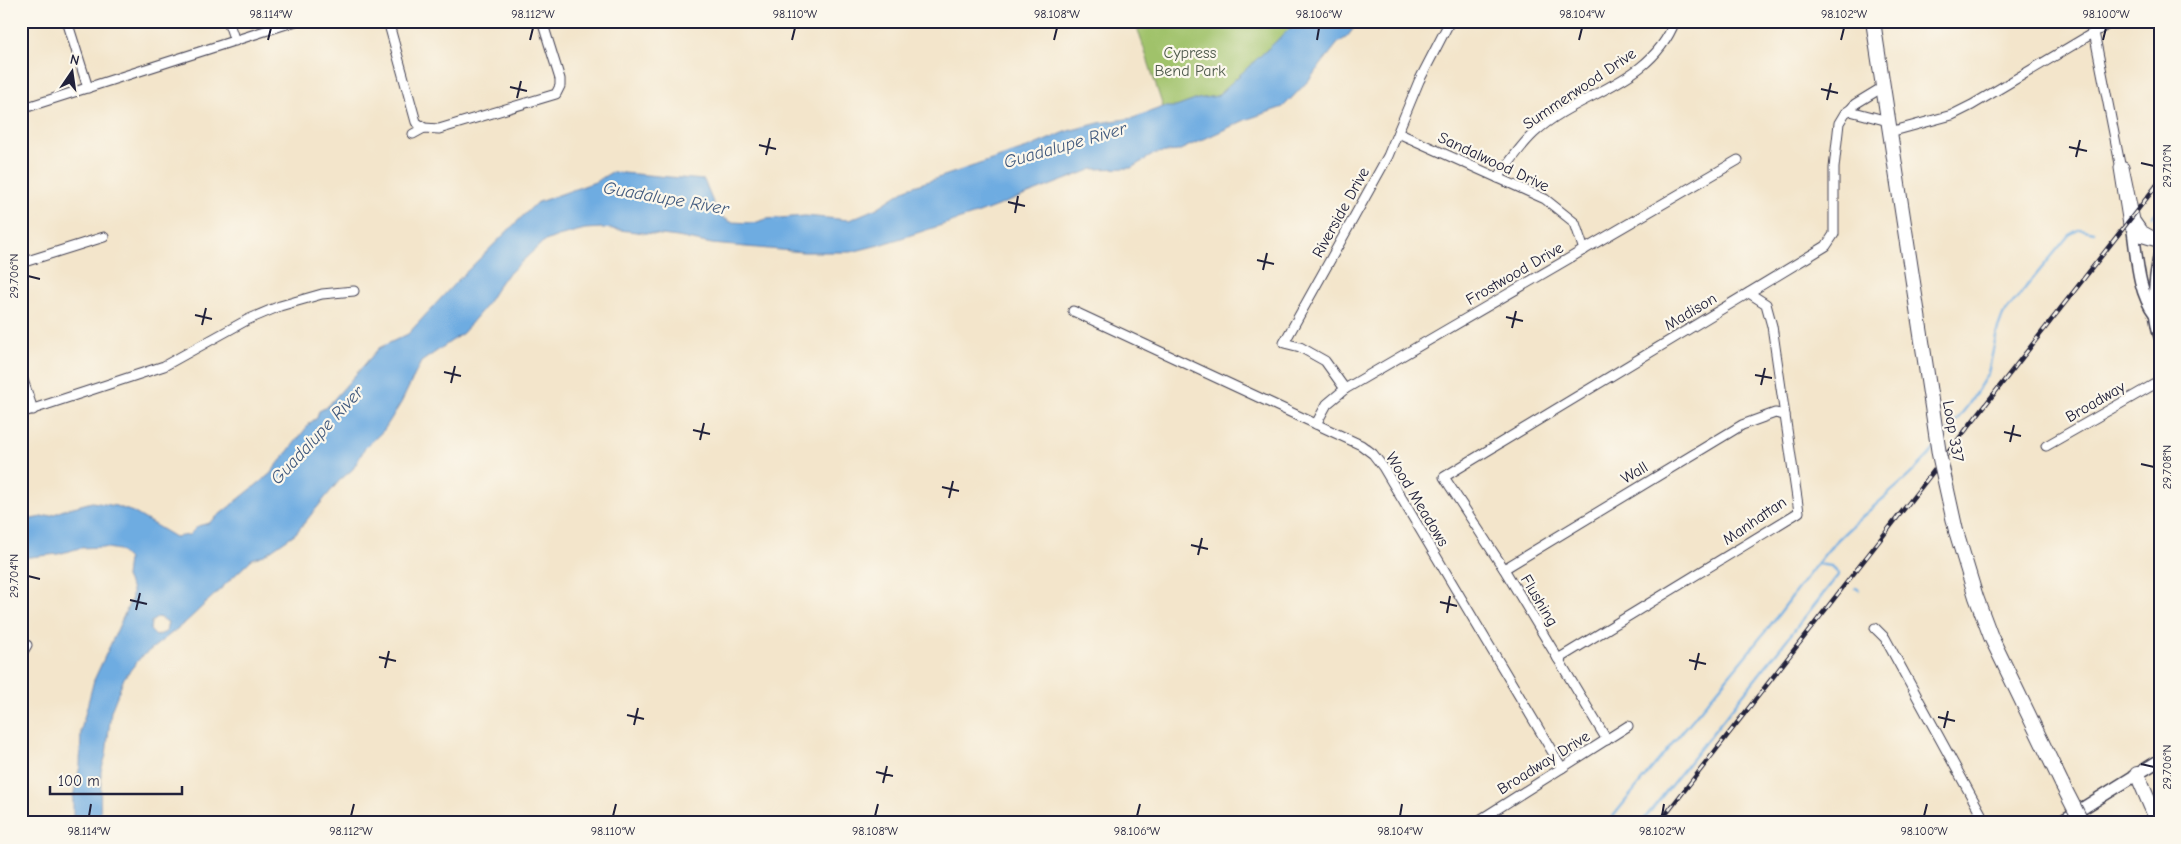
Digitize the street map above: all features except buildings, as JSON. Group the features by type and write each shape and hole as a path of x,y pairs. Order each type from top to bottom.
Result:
{"main road":[{"name":"Loop 337","path":"1873,21 1939,454 1956,531 1976,597 1991,637 2082,823"},
{"path":"2137,774 2158,823"}],"street":[{"path":"68,21 88,88"},
{"path":"228,21 235,41"},
{"path":"21,109 296,21"},
{"path":"388,21 416,122 424,128 439,129 553,96 559,89 560,79 542,21"},
{"name":"Riverside Drive","path":"1345,389 1324,360 1300,347 1284,343 1362,203 1398,133 1419,81 1450,21"},
{"name":"Summerwood Drive","path":"1498,178 1534,133 1560,115 1621,82 1646,62 1664,44 1675,21"},
{"path":"1851,109 1854,112 1889,126 1934,120 1952,115 1972,105 2110,21"},
{"path":"2094,32 2120,164 2119,168 2128,225 2133,231 2148,241 2160,241"},
{"name":"Madison","path":"1444,477 1826,246 1833,238 1835,228 1834,168 1841,118 1854,104 1883,87"},
{"path":"414,134 424,128"},
{"name":"Sandalwood Drive","path":"1398,133 1545,199 1575,223 1584,250"},
{"name":"Frostwood Drive","path":"1316,424 1327,404 1345,389 1738,160"},
{"path":"2120,164 2124,168 2135,220 2142,230 2160,241"},
{"path":"2133,231 2141,282 2147,304 2155,314"},
{"path":"21,263 104,237"},
{"path":"2160,253 2155,282 2155,314 2160,338"},
{"path":"21,413 164,366 247,320 280,306 322,294 354,291"},
{"name":"Manhattan","path":"1558,659 1798,512 1769,313 1766,304 1749,292"},
{"name":"Wood Meadows","path":"1073,311 1160,354 1361,445 1378,461 1562,768"},
{"path":"21,374 32,410"},
{"name":"Broadway","path":"2046,446 2160,381"},
{"name":"Wall","path":"1504,568 1742,424 1775,413 1785,415"},
{"name":"Flushing","path":"1444,477 1504,568 1607,740"},
{"path":"1875,628 1885,638 1986,823"},
{"path":"21,655 27,645"},
{"name":"Broadway Drive","path":"1474,823 1628,726"},
{"path":"2060,823 2160,760"}],"green space":[{"name":"Cypress Bend Park","path":"1135,21 1298,21 1217,96 1198,99 1174,108 1163,107"}],"water":[{"name":"Guadalupe River","path":"1298,21 1359,21 1347,37 1338,43 1309,80 1283,107 1245,120 1178,151 1156,153 1131,168 1093,169 979,213 883,244 851,252 803,252 712,244 678,237 603,228 585,229 543,242 502,280 484,308 463,333 421,362 401,403 384,430 365,448 353,469 339,481 296,533 264,555 252,559 187,621 140,658 124,678 111,711 106,755 101,771 100,823 73,823 73,797 80,766 81,730 94,680 132,598 132,590 126,577 128,559 119,550 102,547 80,548 58,554 21,558 21,521 52,515 92,502 116,506 133,512 175,537 189,535 198,526 209,523 270,474 311,422 317,418 319,411 327,407 379,348 408,334 456,282 536,203 595,182 612,172 704,180 718,215 731,222 754,223 766,219 805,216 849,220 877,208 908,188 1030,147 1068,131 1099,123 1133,118 1163,107 1176,107 1198,99 1217,96","holes":["158,617 168,622 166,632 156,636 150,630 151,622"]}],"waterway":[{"path":"2152,217 2160,208"},
{"path":"1942,439 1969,404 1988,373 1998,328 2003,315 2069,235 2080,229 2094,232"},
{"path":"1608,823 1778,616 1830,548 1842,535 1910,475 1934,449"},
{"path":"1641,823 1839,574 1831,566 1817,564"}],"railway":[{"path":"1659,823 2160,181"}]}
